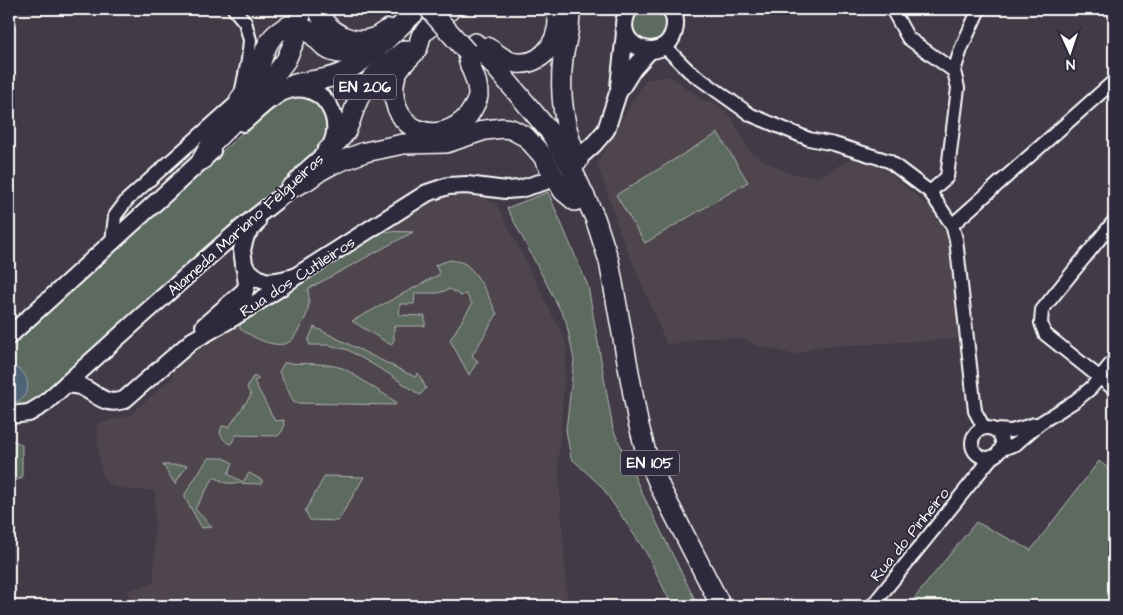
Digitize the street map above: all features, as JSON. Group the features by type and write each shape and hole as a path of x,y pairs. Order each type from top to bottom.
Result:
{"highway":[{"path":"202,160 211,144 260,95 279,70 293,46 299,29 302,9"},
{"path":"318,9 326,24 342,36 352,39 375,37"},
{"name":"EN 206","path":"271,98 290,85 330,77 347,71 370,54 398,26 419,9"},
{"name":"EN 105","path":"429,9 471,48"},
{"name":"EN 105","path":"446,9 471,48 544,143 566,181 580,198 603,239 609,261 638,422 647,456 661,489 721,606"},
{"name":"EN 206","path":"327,151 339,140 346,130 357,100 365,86 378,72 450,9"},
{"path":"421,36 418,48 399,68 394,82 394,94 396,107 408,125 432,134 448,130 462,122 472,110 478,98 477,84 468,63 471,48 489,49 500,57 517,63 533,60 548,49 554,40 559,24 556,9"},
{"path":"291,188 306,181 320,170 365,152 403,144 446,144 485,130 503,128 511,129 526,137 542,155 563,191 580,198 586,182 569,139 563,104 563,61 570,28 570,9"},
{"path":"240,99 257,74 268,42 294,15 292,30 279,70"},
{"path":"308,30 325,47 339,52 357,52 382,32 398,26"},
{"name":"EN 105","path":"580,198 586,229 596,261 626,423 636,458 652,497 709,606"}],"main road":[{"path":"583,154 606,130 618,93 625,33 625,16 629,9"},
{"path":"618,93 632,69 657,48 669,41 675,28 673,10"},
{"path":"625,33 629,41 636,47 657,48"},
{"name":"Alameda Mariano Felgueiras","path":"9,415 22,415 36,410 222,244 291,188 327,151 335,138 336,128 333,113 324,99 310,91 296,88 271,98 11,332"},
{"name":"Rua dos Cutileiros","path":"66,384 81,386 106,401 114,403 124,400 192,341 281,287 418,197 448,186 467,185 506,190 520,189 546,181"},
{"path":"238,314 247,284 242,250 246,235 267,208"},
{"path":"244,266 260,280 272,282 293,278"},
{"path":"192,341 204,326 244,291"}],"street":[{"path":"112,242 115,216 127,200 240,99 250,40 245,22 234,9"},
{"path":"892,9 908,38 954,71"},
{"path":"930,192 947,177 958,88 954,71 961,49 979,9"},
{"path":"657,48 751,115 809,139 834,144 889,161 930,192 952,224 956,239 975,411 1002,440 996,453"},
{"path":"952,224 1114,81"},
{"path":"1114,221 1042,310 1041,323 1045,334 1114,389"},
{"path":"1040,423 1012,431 979,430 974,435 973,448 981,456 996,453 1016,444 1040,423 1075,401 1101,377 1114,360"},
{"name":"Rua do Pinheiro","path":"971,481 973,448"},
{"name":"Rua do Pinheiro","path":"872,606 971,481 996,453"}],"shaded area":[{"path":"670,76 705,102 710,100 730,115 751,153 788,173 818,177 851,159 884,169 931,208 948,238 959,339 814,347 795,356 779,350 756,346 745,339 708,337 667,345 621,235 597,163 645,80"},
{"path":"471,193 497,204 567,344 558,463 567,597 577,600 578,606 135,606 127,590 154,583 155,491 120,488 107,483 101,472 96,424 131,415 173,377 171,369 211,337 425,201"}],"green space":[{"path":"638,9 663,9 671,20 661,43 635,39 630,19"},
{"path":"298,95 320,106 326,124 327,135 325,140 310,160 39,398 27,405 9,407 9,345 272,106 280,100"},
{"path":"718,133 748,182 645,243 616,195"},
{"path":"548,192 588,286 613,429 642,493 698,606 672,606 647,554 602,487 571,458 566,430 574,360 566,321 507,208"},
{"path":"383,231 413,232 308,289 309,304 307,313 292,340 286,343 273,344 258,339 240,329 242,321"},
{"path":"450,260 463,263 470,268 484,287 497,314 472,356 478,361 469,375 450,340 472,304 466,294 461,296 450,289 438,293 415,293 414,304 400,304 399,315 425,316 425,326 394,326 394,340 391,345 352,321 440,274 435,265"},
{"path":"314,327 415,377 418,373 426,388 420,395 348,350 329,345 310,345 308,341"},
{"path":"284,363 323,364 345,369 396,402 395,405 294,403 279,372"},
{"path":"254,376 259,379 254,381 275,421 284,420 283,430 278,436 236,435 231,444 224,440 220,433 222,426 229,427 251,395 247,387"},
{"path":"9,438 22,445 22,479 9,479"},
{"path":"208,458 224,458 233,463 228,474 243,482 249,473 262,480 262,484 226,483 214,477 195,509 212,527 202,528 185,498 185,494"},
{"path":"1099,461 1114,473 1114,606 908,606 976,522 1031,550"},
{"path":"163,465 187,465 175,484"},
{"path":"325,476 364,477 338,521 310,520 305,511"}],"water":[{"path":"9,366 23,373 28,385 23,397 9,405"}]}
